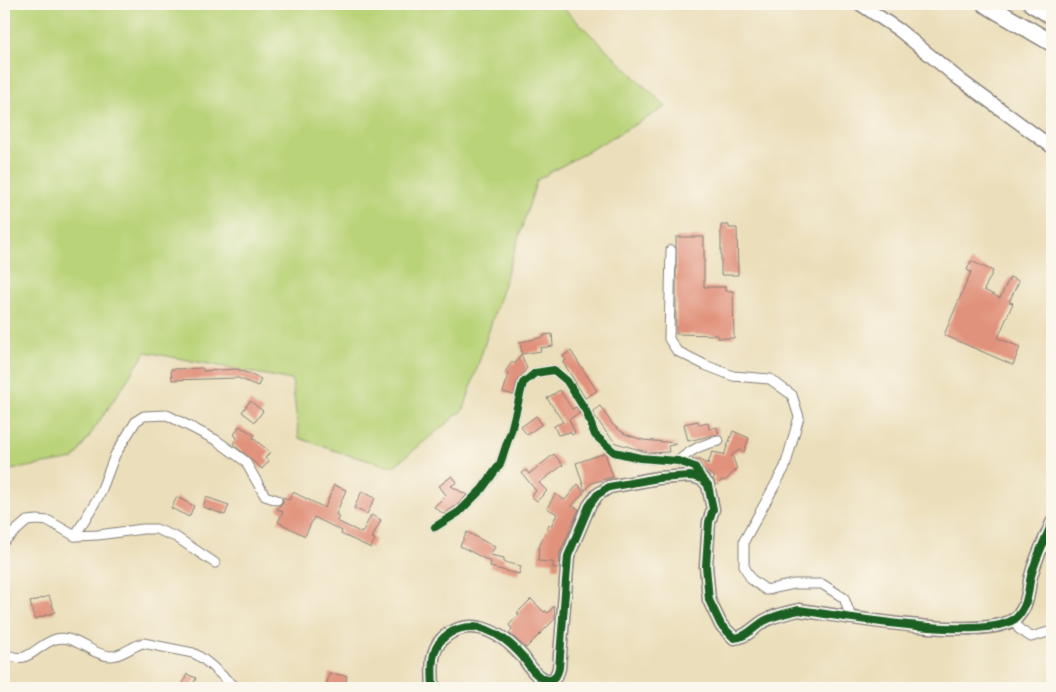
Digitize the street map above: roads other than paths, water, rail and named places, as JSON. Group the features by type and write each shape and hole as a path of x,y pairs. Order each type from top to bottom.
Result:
{"highway":[{"path":"985,4 1052,43"},
{"path":"1032,4 1052,16"}],"street":[{"path":"860,4 899,30 959,79 1052,146"},
{"path":"671,250 669,338 677,351 704,365 733,376 770,379 792,395 799,417 785,467 744,541 744,566 751,579 766,590 794,584 822,584 844,598 852,617"},
{"path":"435,527 459,512 482,489 500,464 512,431 523,383 535,372 554,370 567,380 586,411 595,435 614,452 640,458 678,461 695,466 702,479 708,485 713,508 709,522 706,566 709,600 721,625 734,638 743,637 766,620 782,613 799,610 911,625 970,628 1000,625 1014,620 1022,610 1029,592 1031,576 1052,523"},
{"path":"75,536 100,494 115,455 136,421 144,416 166,415 216,440 238,454 266,496 277,500"},
{"path":"678,461 690,450 704,444 719,441"},
{"path":"433,688 431,668 436,648 446,635 458,628 473,626 492,632 507,641 534,672 543,679 551,680 554,678 559,668 568,556 589,506 597,495 609,487 658,478 691,476 702,479"},
{"path":"4,541 27,521 37,520 49,521 75,536 156,529 176,537 215,563"},
{"path":"1014,620 1019,629 1031,637 1052,631"},
{"path":"4,653 23,658 30,656 57,638 66,639 111,656 120,654 143,643 200,656 238,688"}]}
